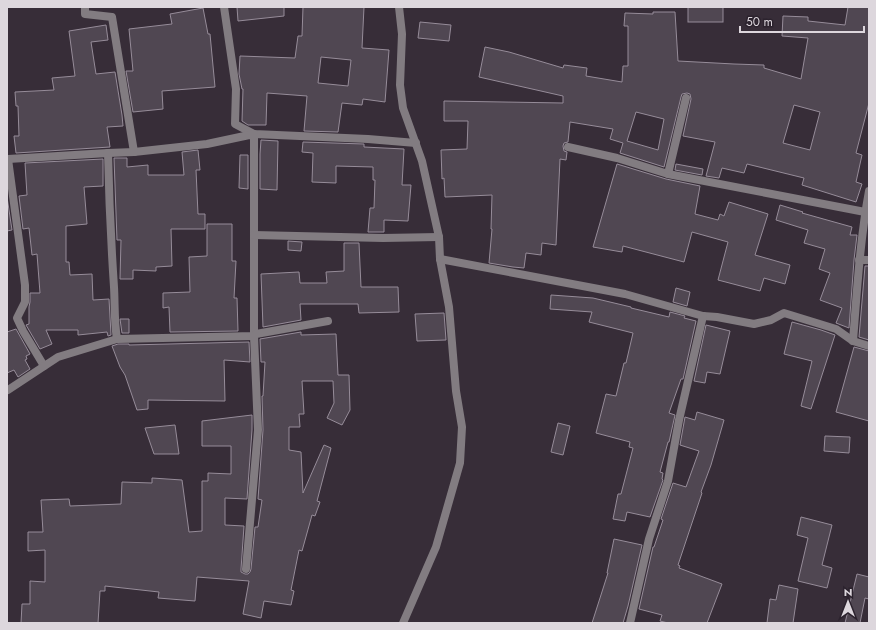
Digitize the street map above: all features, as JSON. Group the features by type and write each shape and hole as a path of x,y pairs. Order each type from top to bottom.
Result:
{"street":[{"path":"85,7 85,14 112,17 134,152"},
{"path":"224,7 236,89 235,124 254,134"},
{"path":"399,7 402,34 400,85 403,108 422,161 440,237 440,259 449,307 456,391 462,426 460,463 436,547 403,623"},
{"path":"668,174 686,98"},
{"path":"246,569 258,430 254,336 254,134"},
{"path":"44,366 17,318 24,302 25,285 8,159 134,152 207,144 254,134 368,139 416,143"},
{"path":"568,147 617,158 668,174 865,212"},
{"path":"108,153 114,322 117,339"},
{"path":"853,341 859,260 869,191"},
{"path":"254,235 383,238 440,237"},
{"path":"440,259 625,294 702,316 717,317 754,324 772,320 784,312 836,329 853,341 869,346"},
{"path":"859,260 869,260"},
{"path":"630,623 649,539 668,481 679,420 702,316"},
{"path":"8,390 58,357 117,339 254,336 256,334 328,320"}],"building":[{"path":"237,7 284,7 284,16 238,21"},
{"path":"303,7 364,7 362,48 389,50 385,102 363,99 362,105 342,103 338,132 304,131 307,96 267,93 266,125 248,125 242,121 243,89 239,74 240,56 295,58 298,36 302,36","holes":["321,57 351,60 348,86 318,83"]},
{"path":"688,7 723,7 723,22 688,22"},
{"path":"848,7 869,7 869,103 856,153 862,155 856,182 862,184 856,202 802,185 804,178 747,164 744,173 722,168 719,178 706,176 715,142 683,136 691,99 690,94 687,93 682,94 681,97 664,167 620,153 623,143 610,139 613,129 570,122 568,142 564,143 563,146 564,151 567,152 566,160 560,159 556,245 542,243 541,255 526,253 524,268 489,263 492,229 492,195 445,197 444,178 442,179 441,150 467,149 468,121 444,121 444,101 563,103 563,96 479,77 485,47 509,52 563,68 564,65 587,68 586,76 622,82 623,66 628,66 628,26 624,26 625,13 653,14 653,12 675,12 678,61 764,65 764,68 801,79 808,38 782,36 783,16 808,17 808,21 845,25","holes":["794,105 820,112 810,150 783,143","636,112 664,119 658,150 627,141"]},
{"path":"203,8 208,34 210,34 215,87 162,91 163,109 133,112 126,71 133,71 129,29 172,24 170,14"},
{"path":"420,22 451,25 449,41 418,38"},
{"path":"106,25 108,40 91,42 96,74 115,72 123,126 107,127 110,147 16,153 14,136 19,136 18,106 16,106 15,92 54,90 52,78 75,76 69,31"},
{"path":"261,140 278,141 277,190 260,189"},
{"path":"303,142 364,144 364,147 404,149 402,185 411,185 408,221 384,220 384,232 368,232 370,208 374,208 375,180 373,180 373,167 336,166 336,183 312,182 313,153 302,152"},
{"path":"198,150 200,170 196,170 198,214 205,214 205,229 171,229 172,266 156,267 156,271 133,270 133,279 120,279 121,240 117,240 114,158 127,158 127,167 148,165 148,175 184,175 182,152"},
{"path":"240,155 248,155 248,189 239,188"},
{"path":"103,159 103,186 84,187 87,224 66,226 66,262 69,262 70,275 92,274 93,300 109,299 111,335 108,336 107,332 78,335 78,330 46,330 52,344 40,349 26,325 29,324 30,293 40,293 37,254 32,255 29,228 23,229 19,196 27,195 25,163"},
{"path":"617,164 666,179 700,186 695,214 718,220 720,214 724,216 729,202 768,214 755,255 790,265 785,284 764,278 760,291 718,280 728,242 692,232 684,262 623,246 622,252 593,247"},
{"path":"676,164 703,169 702,175 675,170"},
{"path":"7,197 12,230 7,231"},
{"path":"780,205 803,212 802,213 852,227 850,235 857,235 849,328 836,323 842,308 820,300 830,273 819,269 825,249 804,243 808,230 776,220"},
{"path":"207,224 232,224 232,261 236,261 234,298 237,298 238,331 170,332 169,307 163,308 163,293 190,292 189,257 207,256"},
{"path":"288,241 302,242 301,251 288,250"},
{"path":"344,243 359,243 361,287 398,287 399,312 359,313 358,304 300,304 301,320 263,327 261,274 299,272 300,283 327,283 326,272 344,271"},
{"path":"865,266 869,266 869,340 859,337"},
{"path":"676,288 690,292 687,306 673,302"},
{"path":"551,295 593,298 669,317 670,312 696,321 683,379 681,379 669,413 675,415 660,472 663,473 663,480 650,517 627,512 625,521 613,519 618,494 621,494 633,448 629,447 630,442 596,433 606,394 616,396 633,333 589,322 592,312 550,309"},
{"path":"444,313 446,340 417,341 415,314"},
{"path":"120,319 129,319 129,333 122,333"},
{"path":"792,322 835,335 811,409 801,406 812,361 784,354"},
{"path":"706,325 730,331 720,374 707,372 705,383 694,381"},
{"path":"16,329 30,354 26,356 27,359 25,360 30,369 18,377 14,370 7,373 7,332"},
{"path":"301,332 301,335 336,334 338,375 349,375 350,410 342,425 327,418 334,403 333,381 302,381 304,414 299,414 300,427 289,427 289,450 301,452 303,493 324,445 331,448 317,501 320,502 315,516 312,515 302,551 299,550 291,590 294,591 291,605 264,601 261,618 243,614 249,581 197,577 195,601 158,598 159,592 105,586 105,591 100,591 98,623 21,623 22,604 30,604 30,581 45,582 45,550 28,551 28,532 43,532 41,500 69,499 70,506 121,504 122,482 152,483 152,478 182,480 189,532 202,531 202,481 208,481 208,473 231,474 231,446 202,446 202,421 252,415 247,499 225,498 225,525 244,526 241,572 248,574 250,572 255,527 258,527 262,500 258,499 263,430 262,396 265,362 261,362 260,339"},
{"path":"249,342 250,362 224,360 225,401 148,400 148,409 137,410 125,375 120,367 112,346 118,344"},
{"path":"854,347 869,351 869,421 836,412"},
{"path":"697,412 724,420 711,465 678,565 680,566 679,568 722,584 707,623 668,623 660,621 662,615 639,609 653,547 663,520 661,519 673,483 686,487 699,451 680,445 685,417 695,420"},
{"path":"558,423 570,426 563,455 551,452"},
{"path":"175,425 179,454 154,454 145,428"},
{"path":"825,436 850,437 849,453 824,451"},
{"path":"801,517 832,525 822,565 832,568 827,588 798,581 808,538 797,535"},
{"path":"614,539 642,545 628,606 623,623 592,623 608,573"},
{"path":"857,574 869,577 869,599 865,598 860,623 845,623"},
{"path":"779,585 798,589 793,623 767,623 770,599 776,600"}]}
